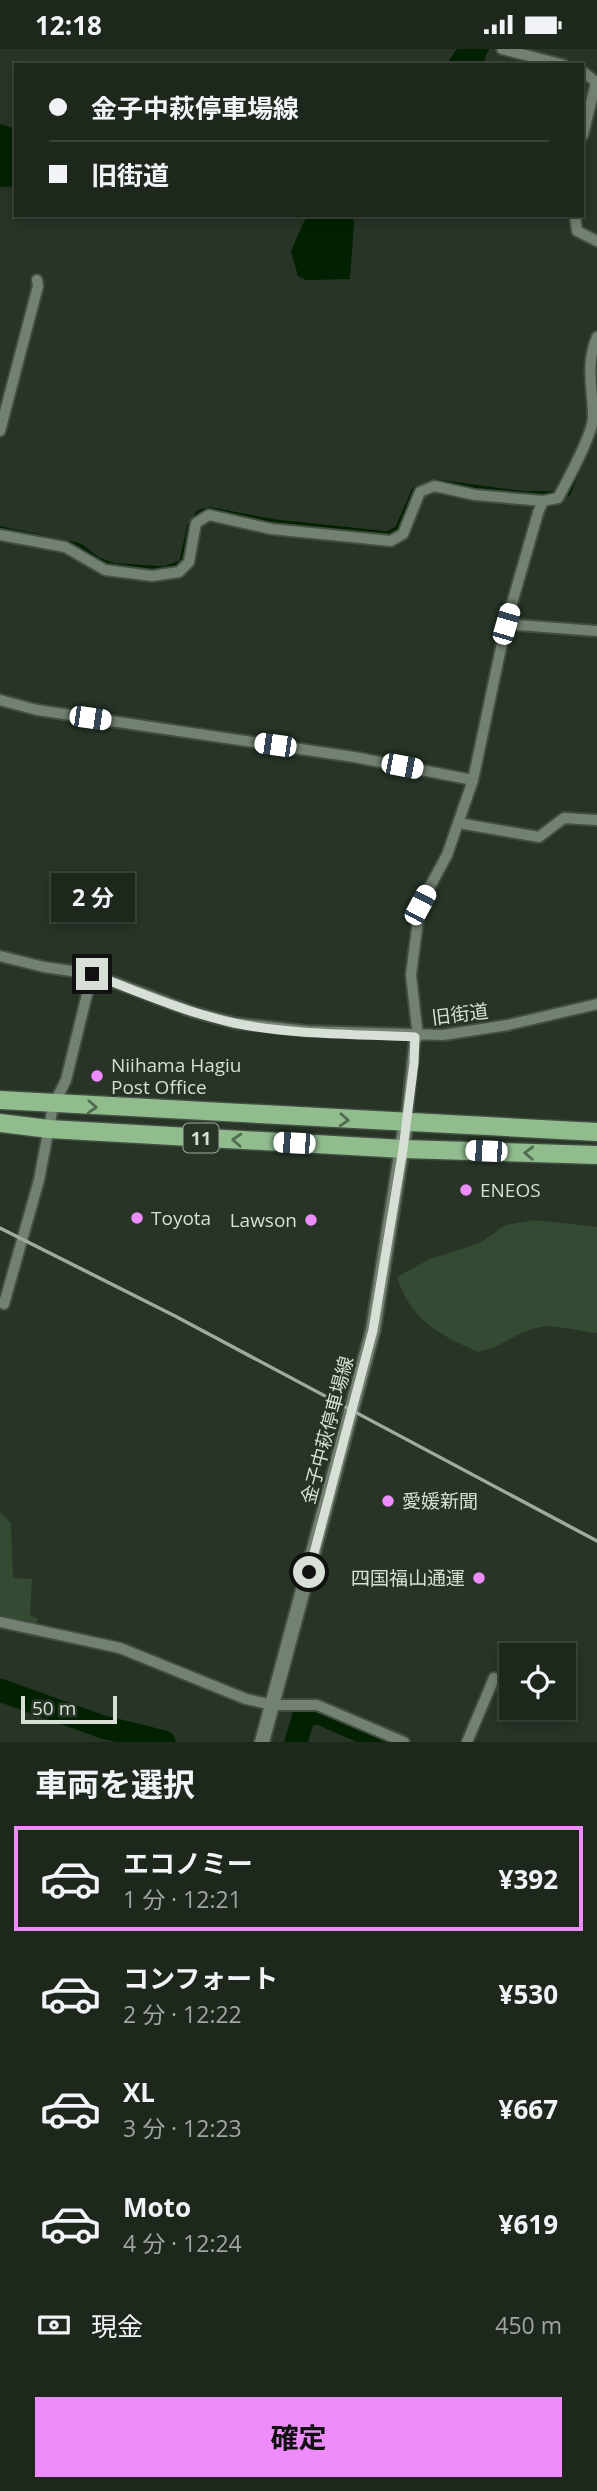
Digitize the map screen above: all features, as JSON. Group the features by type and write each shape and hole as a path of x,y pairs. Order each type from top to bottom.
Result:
{"highway":[{"name":"11","path":"0,1100 53,1105 597,1132"},
{"name":"11","path":"0,1123 49,1129 403,1149 597,1155"}],"main road":[{"name":"金子中萩停車場線","path":"262,1742 373,1330 406,1123"}],"street":[{"path":"502,49 556,63"},
{"path":"584,73 596,82 584,131"},
{"path":"575,217 577,231 597,241"},
{"path":"0,431 38,286 37,280"},
{"path":"0,535 65,547 105,570 152,576 179,572 189,562 196,523 209,515 271,529 391,541 402,534 420,492 434,486 475,495 543,501 558,498 593,420 592,382 597,336"},
{"path":"406,1123 416,1037 411,975 420,905 447,855 473,779 506,624 543,501"},
{"path":"506,624 597,631"},
{"path":"0,700 37,710 354,757 473,779"},
{"path":"458,823 539,838 564,818 597,820"},
{"name":"旧街道","path":"0,956 44,967 92,974 193,1012 235,1023 308,1031 416,1037 508,1025 597,1005"},
{"path":"0,1302 4,1304 39,1180 53,1105 66,1080 92,974"},
{"path":"0,1622 120,1648 215,1688 273,1705 317,1705 404,1742"},
{"path":"467,1742 494,1678"}],"shaded area":[{"path":"457,49 489,49 483,63 447,63"},
{"path":"0,124 14,128 14,186 0,187"},
{"path":"306,217 352,217 350,279 306,280 298,276 291,251"},
{"path":"534,1220 597,1227 597,1333 546,1326 524,1332 478,1352 439,1332 418,1315 397,1277 430,1259 480,1243 505,1225"},
{"path":"0,1512 11,1523 13,1578 32,1579 30,1615 38,1619 35,1624 0,1616"}],"waterway":[{"path":"564,494 569,494 578,470"},
{"path":"435,481 523,493 556,493"},
{"path":"0,528 80,545 98,559 114,565 165,568 181,562 189,526 198,512 210,509 274,521 387,533 397,528 414,489 422,486"},
{"path":"0,1690 103,1727 164,1742"},
{"path":"296,1742 304,1715 319,1713 386,1742"}],"railway":[{"path":"0,1228 175,1316 597,1541"}],"place":[{"name":"Niihama Hagiu Post Office","path":"97,1076"},
{"name":"ENEOS","path":"466,1190"},
{"name":"Toyota","path":"137,1218"},
{"name":"Lawson","path":"311,1220"},
{"name":"愛媛新聞","path":"388,1501"},
{"name":"四国福山通運","path":"479,1578"}],"route":[{"path":"92,974 193,1012 235,1023 308,1031 415,1037 403,1149 373,1330 309,1572"}]}
